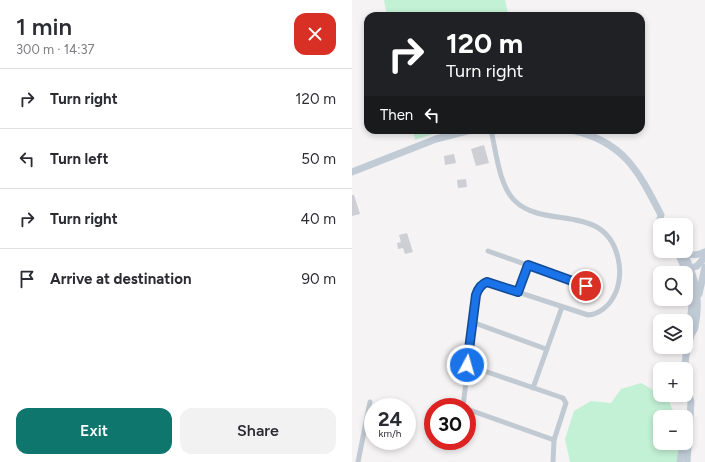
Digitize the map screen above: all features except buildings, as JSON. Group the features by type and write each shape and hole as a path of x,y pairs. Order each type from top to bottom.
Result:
{"street":[{"path":"352,172 436,139 455,134"},
{"path":"464,398 472,322 478,289 487,282 588,315 598,313 614,296 620,266 613,245 608,237 595,226 580,220 542,215 525,208 513,200 501,175 492,134"},
{"path":"585,134 602,139 622,155 637,172 661,215 666,218"},
{"path":"488,251 586,286"},
{"path":"693,255 705,252"},
{"path":"693,267 697,266 705,257"},
{"path":"680,258 684,266"},
{"path":"682,261 688,266"},
{"path":"518,292 528,265"},
{"path":"697,302 705,267"},
{"path":"693,275 696,286 697,302 695,329 693,332"},
{"path":"533,388 562,307"},
{"path":"472,322 546,349"},
{"path":"467,365 563,398 566,401 566,407 554,440 553,462"},
{"path":"686,462 691,402"},
{"path":"476,412 554,440"},
{"path":"358,462 364,432"},
{"path":"680,462 682,450"}],"green space":[{"path":"384,0 505,0 508,12 386,12"},
{"path":"414,134 433,134 415,140"},
{"path":"641,383 653,390 653,402 669,402 673,410 653,410 653,450 680,450 679,462 570,462 565,439 574,411 591,401 611,403 621,389"}],"route":[{"path":"467,365 476,295 478,289 487,282 518,292 528,265 586,286"}]}
